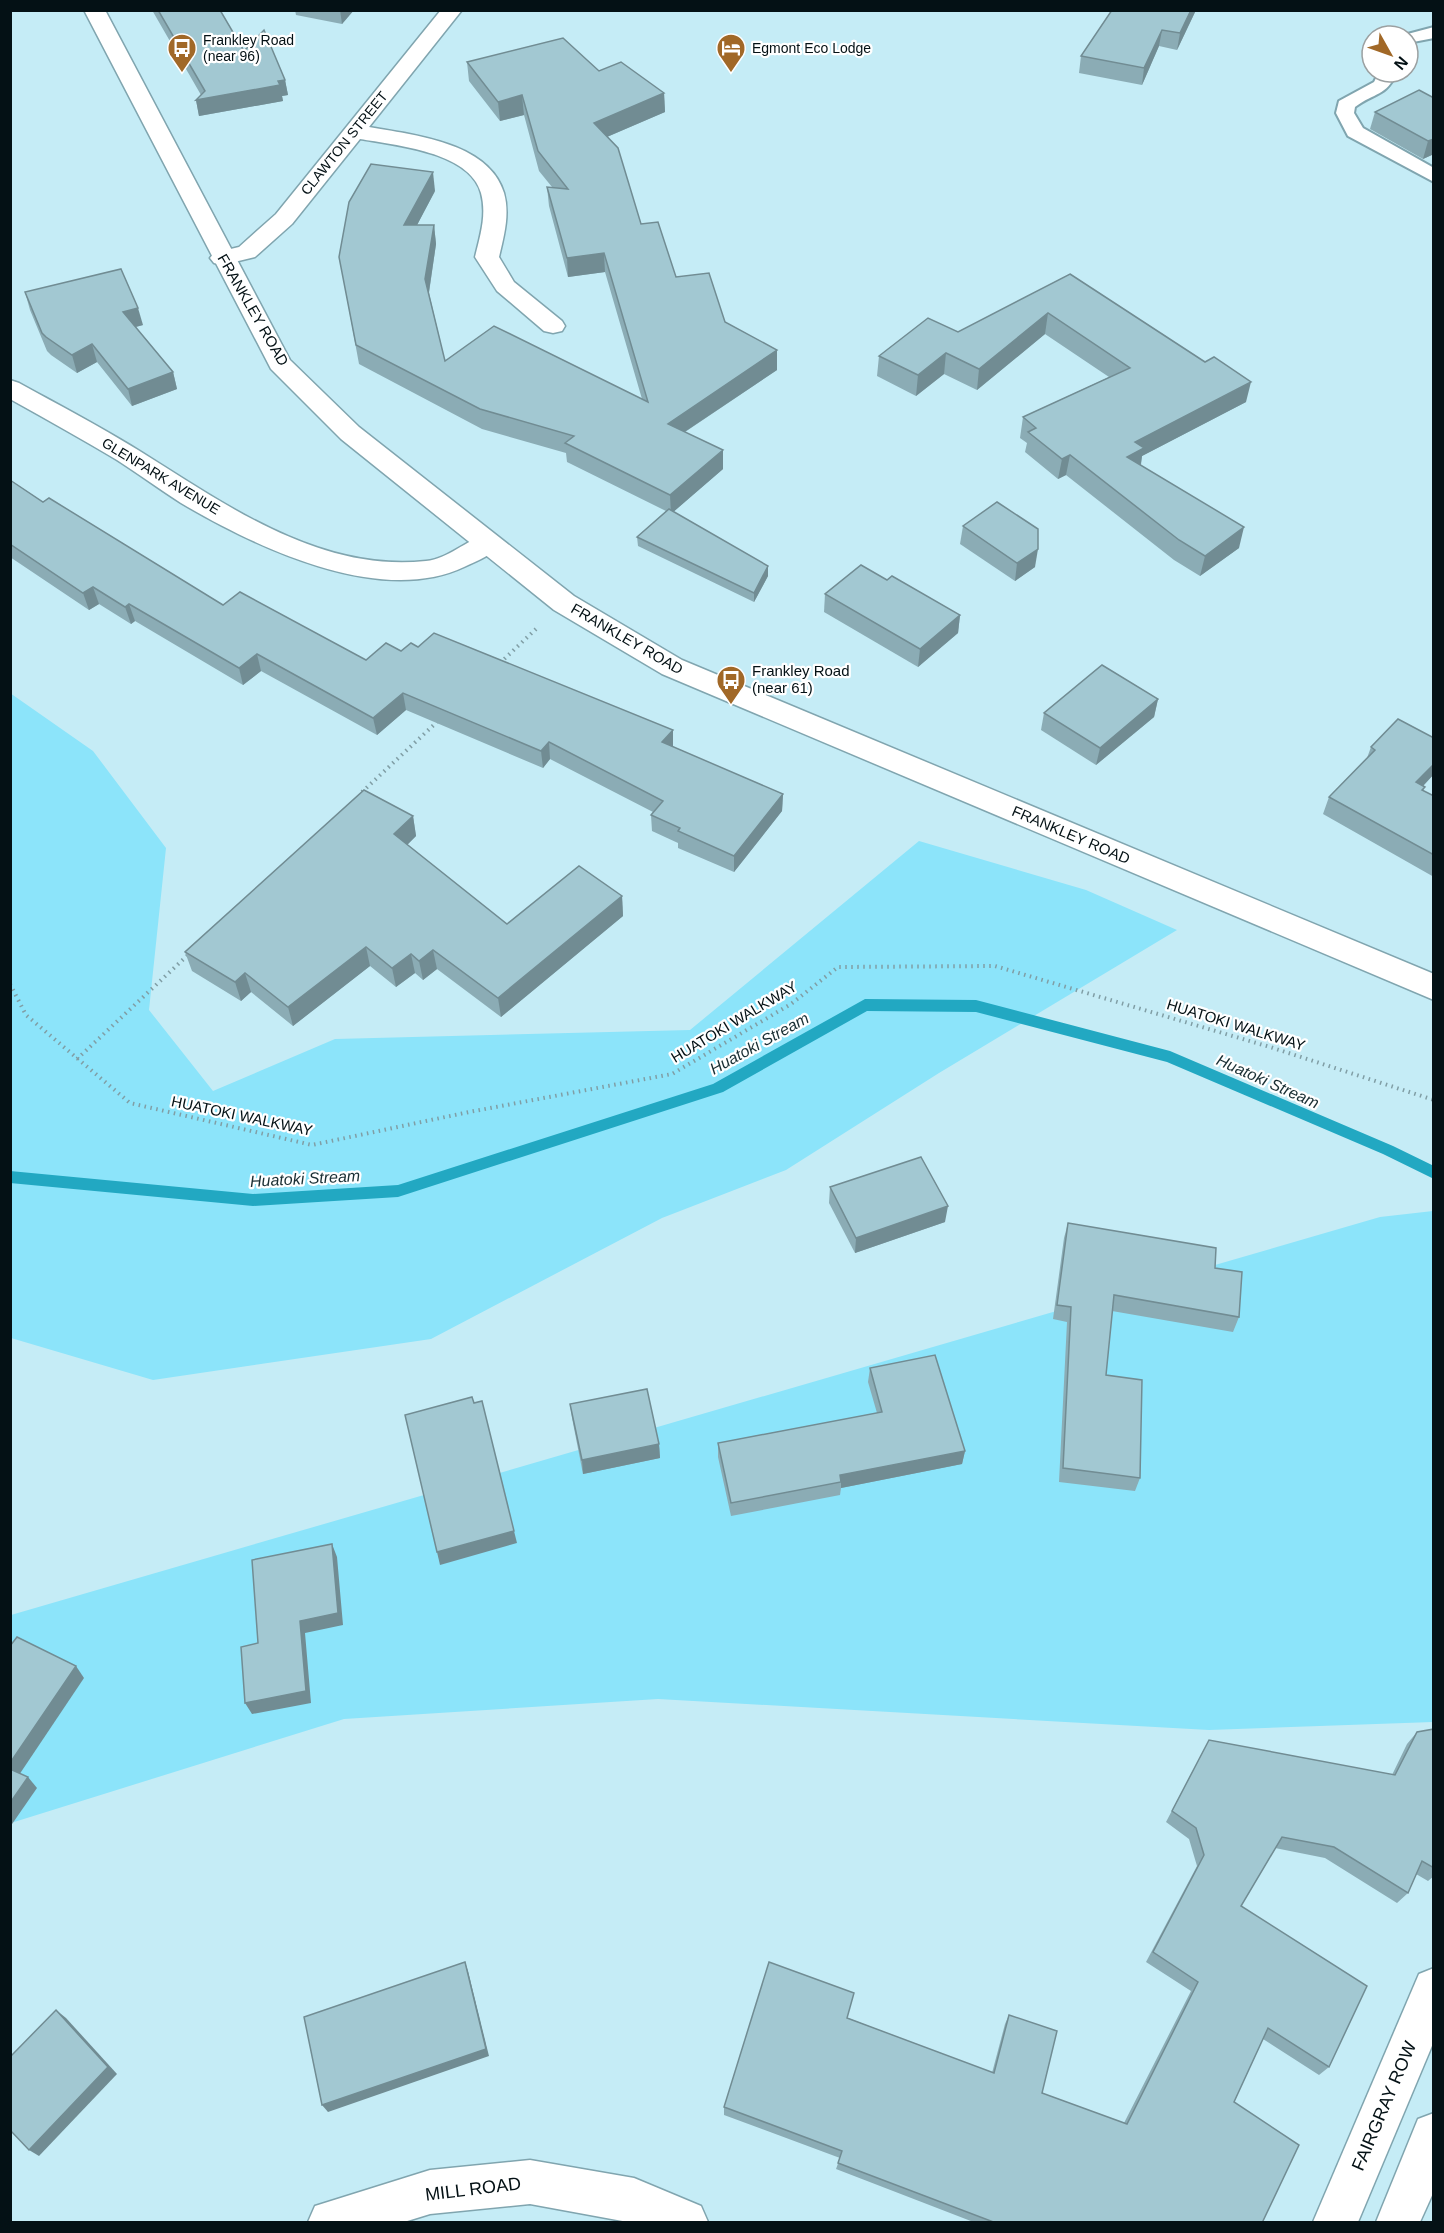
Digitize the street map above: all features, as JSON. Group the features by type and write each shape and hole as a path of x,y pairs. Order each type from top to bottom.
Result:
{"street":[{"name":"FRANKLEY ROAD","path":"94,10 222,258 280,364 350,433 564,603 672,668 1434,988"},
{"name":"CLAWTON STREET","path":"222,258 247,252 284,219 452,10"},
{"path":"354,131 433,146 462,157 481,171 492,189 496,216 487,257 505,286 553,326"},
{"name":"GLENPARK AVENUE","path":"10,388 124,453 198,502 282,543 388,572 428,570 455,560 488,543"},
{"name":"FAIRGRAY ROW","path":"1335,2223 1434,1989"},
{"path":"1398,2223 1434,2135"},
{"name":"MILL ROAD","path":"331,2223 430,2192 530,2182 634,2200 685,2223"}],"lane":[{"path":"1382,84 1346,105 1345,113 1355,132 1434,176"}],"path":[{"path":"495,668 564,603"},
{"path":"355,798 442,717"},
{"path":"77,1059 199,945"},
{"name":"HUATOKI WALKWAY","path":"10,984 26,1015 130,1103 312,1145 469,1112 672,1074 791,1004 838,967 995,966 1270,1047 1434,1100"}],"shaded area":[{"path":"10,693 93,751 166,848 149,1010 213,1091 335,1039 690,1030 919,841 1086,890 1177,930 939,1073 786,1170 662,1218 431,1339 153,1380 11,1338"},
{"path":"1433,1211 1433,1722 1209,1730 658,1699 344,1719 11,1823 11,1615 1380,1217"}],"building":[{"path":"158,10 220,10 244,51 264,30 285,80 278,81 280,85 196,100 205,91"},
{"path":"1112,10 1191,10 1180,33 1162,30 1144,68 1081,56"},
{"path":"563,38 599,71 621,62 664,93 594,123 618,148 641,224 658,222 676,277 709,273 725,322 777,350 668,424 723,450 670,495 565,443 574,436 480,409 356,345 339,257 349,202 371,164 433,172 404,225 434,225 425,279 445,361 494,326 648,402 604,253 567,258 547,187 568,189 538,151 522,95 498,102 467,62"},
{"path":"1419,90 1434,98 1434,139 1428,141 1375,112"},
{"path":"121,269 138,308 123,312 173,372 128,389 92,344 72,355 46,337 42,333 25,292"},
{"path":"1070,274 1205,362 1214,357 1251,382 1135,442 1144,448 1127,457 1244,527 1205,556 1179,540 1070,455 1062,459 1028,432 1036,428 1023,417 1130,368 1048,313 979,369 946,353 918,375 879,356 928,318 958,332"},
{"path":"10,480 43,502 49,498 223,605 240,592 366,660 386,643 401,651 411,643 418,647 434,633 673,730 662,742 783,794 734,856 678,831 680,828 651,815 663,801 549,742 541,751 403,693 373,718 257,654 239,668 129,604 125,607 93,587 83,593 10,544"},
{"path":"997,502 1038,529 1038,549 1017,563 963,526"},
{"path":"669,509 768,566 754,593 637,537"},
{"path":"861,565 887,580 892,576 960,615 920,649 825,594"},
{"path":"1102,665 1158,699 1100,748 1044,713"},
{"path":"1398,719 1434,738 1434,764 1416,782 1425,787 1422,790 1434,796 1434,855 1329,797 1375,750 1371,747"},
{"path":"364,790 413,816 394,834 507,924 579,866 622,896 498,998 433,950 419,961 411,954 392,968 366,947 288,1007 245,973 235,982 185,952"},
{"path":"921,1157 948,1206 856,1238 830,1187"},
{"path":"1068,1223 1216,1248 1215,1268 1242,1272 1239,1317 1114,1295 1106,1375 1142,1380 1140,1478 1063,1468 1071,1307 1057,1305"},
{"path":"935,1355 965,1451 840,1475 841,1482 731,1503 718,1443 882,1412 870,1368"},
{"path":"647,1389 659,1444 582,1460 570,1404"},
{"path":"472,1397 474,1403 482,1401 514,1531 437,1552 405,1415"},
{"path":"332,1544 338,1613 300,1621 306,1691 245,1703 241,1647 258,1643 252,1560"},
{"path":"17,1637 76,1666 10,1763 10,1646"},
{"path":"1434,1729 1434,1868 1422,1861 1408,1893 1334,1847 1282,1837 1241,1906 1367,1986 1329,2067 1268,2028 1234,2102 1299,2145 1262,2223 996,2223 838,2163 842,2151 724,2107 769,1962 854,1993 847,2018 994,2073 1009,2015 1057,2031 1042,2093 1127,2124 1198,1982 1153,1952 1204,1855 1196,1828 1172,1811 1209,1740 1395,1775 1417,1732"},
{"path":"10,1769 28,1777 10,1803"},
{"path":"465,1962 486,2049 322,2105 304,2017"},
{"path":"56,2010 108,2067 29,2150 10,2130 10,2057"}],"waterway":[{"name":"Huatoki Stream","path":"10,1177 253,1200 398,1191 718,1088 865,1005 976,1006 1170,1057 1388,1150 1434,1173"}],"place":[{"name":"Frankley Road (near 96)","path":"182,74"},
{"name":"Egmont Eco Lodge","path":"731,74"},
{"name":"Frankley Road (near 61)","path":"731,706"}]}
